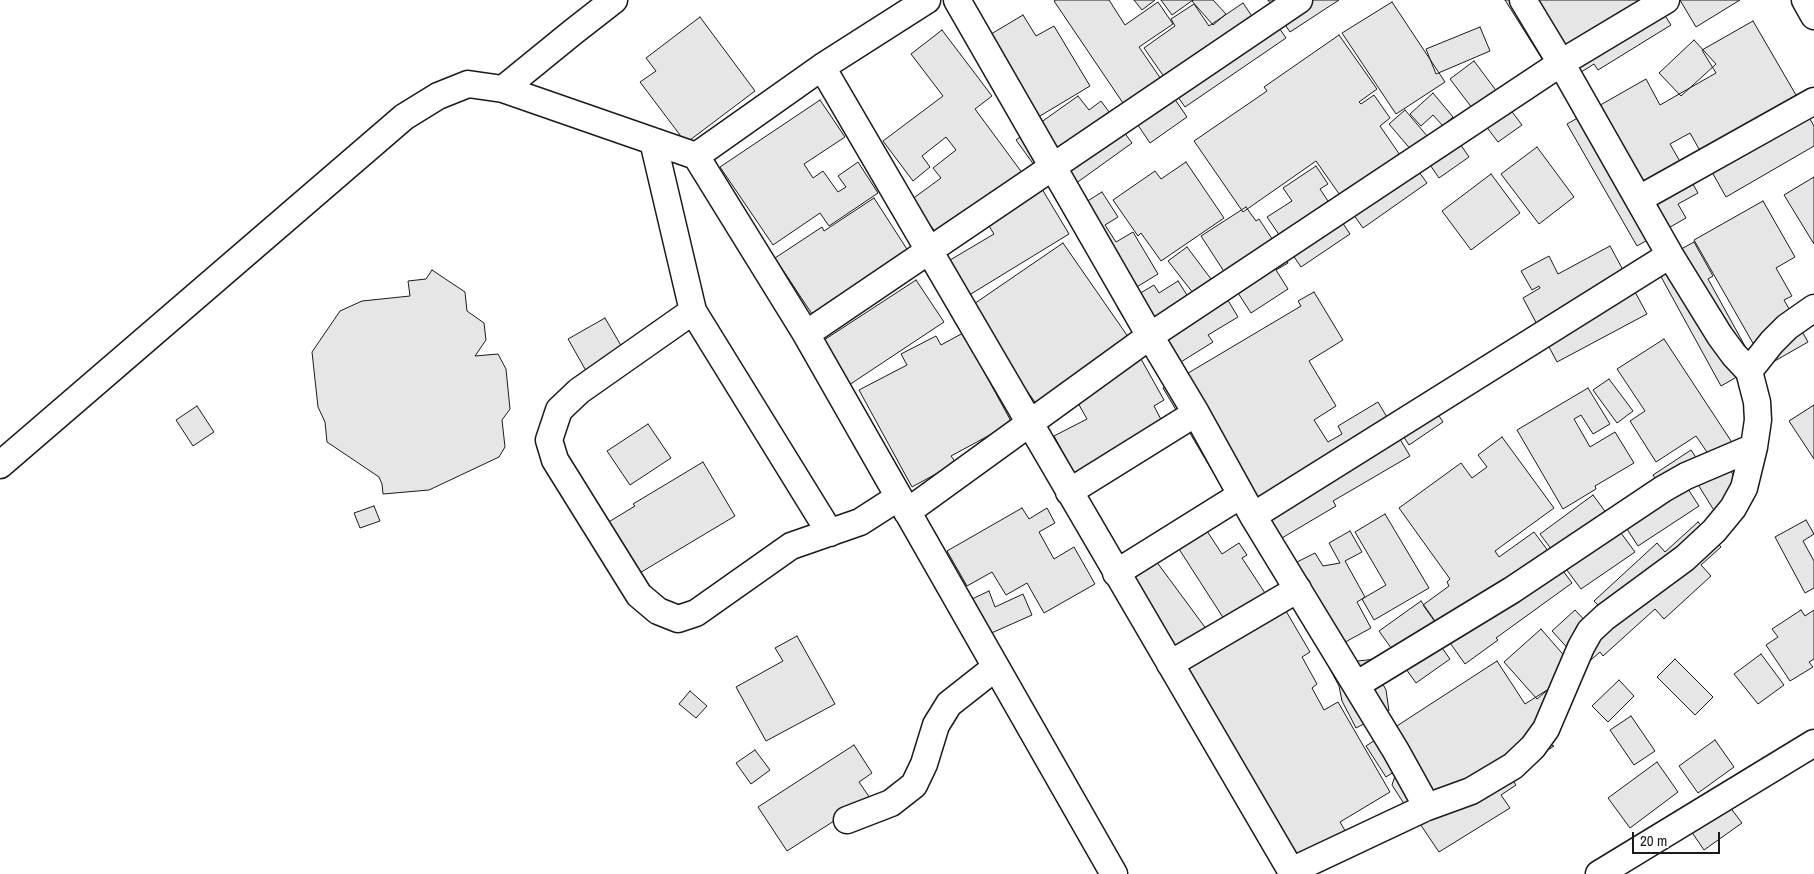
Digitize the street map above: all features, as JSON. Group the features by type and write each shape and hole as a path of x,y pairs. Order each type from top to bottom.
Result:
{"street":[{"path":"503,89 614,0"},
{"path":"696,156 822,67 927,0"},
{"path":"957,0 1196,413 1247,505 1427,807"},
{"path":"806,334 1299,0"},
{"path":"822,67 1292,872 1427,807 1471,790 1513,766 1533,747 1546,729 1581,647 1590,631 1604,617 1685,558 1714,531 1733,508 1744,488 1754,447 1758,420 1757,402 1749,370 1734,355 1720,336 1670,255 1523,0"},
{"path":"693,311 579,390 559,410 549,440 554,460 640,595 658,611 678,619 696,613 791,546 860,522 903,504 1030,424 1150,336 1561,63 1666,0"},
{"path":"1805,0 1814,16"},
{"path":"0,465 404,117 438,96 468,84 503,89 696,156 806,334 1114,874"},
{"path":"1639,199 1814,100"},
{"path":"653,141 693,311 830,533"},
{"path":"1116,573 1247,505 1670,255"},
{"path":"1749,370 1787,327 1814,308"},
{"path":"1069,492 1196,413"},
{"path":"1356,685 1512,590 1663,489 1686,476 1754,447"},
{"path":"1170,664 1298,589"},
{"path":"847,820 891,803 914,785 924,764 936,725 949,704 996,667"},
{"path":"1599,874 1814,743"}],"building":[{"path":"1109,0 1125,25 1158,2 1173,24 1139,47 1187,117 1150,143 1054,1"},
{"path":"1134,0 1155,0 1142,10"},
{"path":"1161,0 1193,0 1172,15"},
{"path":"1213,0 1226,14 1213,25 1192,1"},
{"path":"1268,0 1339,0 1290,32"},
{"path":"1505,0 1655,0 1671,25 1598,70 1594,64 1559,86"},
{"path":"1680,0 1740,0 1696,27"},
{"path":"1392,2 1445,82 1396,114 1342,33"},
{"path":"1243,3 1258,25 1271,16 1286,38 1185,107 1144,48 1175,26 1171,19 1194,4 1209,26"},
{"path":"1023,15 1036,36 1054,26 1090,86 1020,128 971,46"},
{"path":"700,17 755,91 686,143 640,82 656,71 646,58"},
{"path":"1753,21 1814,126 1814,146 1726,197 1690,133 1670,144 1698,193 1678,204 1686,218 1637,246 1567,124 1646,79 1660,105 1716,73 1702,50"},
{"path":"1480,27 1490,51 1436,74 1426,49"},
{"path":"942,30 992,96 975,109 1023,174 940,238 911,200 941,178 933,168 956,150 946,137 922,156 930,167 913,181 883,141 943,96 911,54"},
{"path":"1339,35 1377,89 1359,102 1361,104 1374,95 1390,118 1380,126 1411,171 1416,168 1427,183 1363,228 1316,161 1243,212 1194,141 1267,91 1264,87"},
{"path":"1694,40 1716,64 1681,96 1659,73"},
{"path":"1474,61 1522,125 1498,142 1450,79"},
{"path":"1433,93 1453,117 1443,126 1433,115 1421,126 1410,114"},
{"path":"1078,96 1089,110 1101,101 1132,143 1061,194 1042,176 1016,140"},
{"path":"820,100 845,137 804,164 813,178 823,171 838,192 846,187 838,176 858,162 878,193 829,226 820,213 773,245 720,167"},
{"path":"1405,110 1434,144 1418,158 1389,124"},
{"path":"1454,135 1469,157 1439,178 1424,156"},
{"path":"1537,147 1574,197 1539,224 1501,174"},
{"path":"1186,162 1224,218 1161,261 1141,233 1138,236 1113,200 1155,171 1161,179"},
{"path":"1316,166 1328,184 1320,189 1350,234 1301,267 1267,217 1292,201 1283,188"},
{"path":"1491,174 1520,213 1471,250 1442,211"},
{"path":"1814,177 1814,244 1784,195"},
{"path":"1042,189 1069,234 966,297 945,263 994,234 987,223"},
{"path":"1102,192 1118,217 1105,225 1116,242 1133,232 1158,274 1117,299 1065,215"},
{"path":"874,198 912,257 814,317 775,258 822,227 824,231"},
{"path":"1763,201 1795,257 1776,268 1792,296 1784,300 1808,342 1766,366 1694,240"},
{"path":"1246,207 1256,221 1259,219 1288,263 1276,270 1288,289 1251,313 1201,236"},
{"path":"1694,242 1713,276 1708,279 1756,366 1721,386 1654,264"},
{"path":"1063,243 1131,341 1037,405 968,308"},
{"path":"1610,246 1647,314 1557,362 1523,298 1540,288 1539,286 1532,290 1521,271 1549,256 1558,274"},
{"path":"1187,247 1211,279 1193,293 1168,261"},
{"path":"432,270 465,292 467,311 484,323 486,340 475,356 498,354 506,369 510,409 502,420 505,447 499,457 429,490 383,494 379,477 327,442 325,422 318,407 312,352 340,311 362,301 410,296 408,281 426,279"},
{"path":"916,280 944,322 849,385 821,342"},
{"path":"1178,281 1196,309 1223,292 1238,317 1208,335 1213,342 1160,375 1117,307 1154,285 1159,293"},
{"path":"1314,292 1343,340 1309,361 1336,406 1314,420 1328,442 1342,434 1338,426 1378,402 1410,456 1333,501 1336,506 1260,551 1163,388 1301,306 1298,301"},
{"path":"605,318 630,361 593,383 568,339"},
{"path":"963,333 1012,423 951,456 956,463 912,487 859,390 907,365 901,354 936,336 941,345"},
{"path":"1664,339 1737,450 1723,459 1745,493 1715,512 1697,483 1688,489 1699,506 1638,546 1625,526 1668,498 1653,475 1691,450 1703,468 1713,461 1696,436 1656,462 1630,421 1645,411 1617,369"},
{"path":"1141,359 1164,400 1154,406 1165,427 1076,476 1054,436 1087,419 1074,396"},
{"path":"1609,379 1633,411 1617,423 1593,390"},
{"path":"1588,388 1610,424 1593,434 1581,415 1574,419 1590,447 1615,432 1634,463 1595,486 1596,489 1563,509 1517,430"},
{"path":"1430,402 1443,422 1409,445 1396,425"},
{"path":"1814,405 1814,459 1789,421"},
{"path":"197,406 214,432 193,446 176,420"},
{"path":"648,424 671,458 630,485 607,451"},
{"path":"1502,437 1554,508 1495,551 1499,557 1534,532 1572,583 1496,638 1498,640 1465,664 1423,605 1449,586 1447,582 1450,579 1399,508 1461,463 1472,478 1487,467 1478,455"},
{"path":"703,462 735,516 628,580 597,529 635,506 633,504"},
{"path":"1593,495 1635,552 1581,589 1540,534"},
{"path":"374,506 380,521 360,528 354,513"},
{"path":"1022,508 1029,519 1047,508 1055,523 1039,532 1054,559 1074,547 1095,584 1044,613 1027,583 1006,595 992,572 967,586 947,551"},
{"path":"1385,514 1429,588 1374,620 1362,599 1386,585 1355,532"},
{"path":"1806,520 1814,534 1803,541 1814,561 1814,588 1805,593 1775,537"},
{"path":"1698,522 1721,547 1701,565 1711,576 1664,619 1655,609 1603,656 1600,652 1584,666 1552,631 1575,610 1590,626 1605,612 1594,601 1657,543 1665,552"},
{"path":"1207,531 1222,554 1239,543 1247,555 1242,558 1265,593 1224,619 1179,549"},
{"path":"1350,531 1362,552 1345,561 1365,597 1357,602 1371,628 1338,646 1342,671 1358,661 1385,658 1378,675 1386,690 1389,711 1356,728 1342,701 1339,686 1280,576 1303,573 1297,562 1315,553 1323,566 1340,563 1329,543"},
{"path":"1156,561 1207,630 1179,651 1127,581"},
{"path":"989,591 995,607 1023,594 1032,615 987,635 972,599"},
{"path":"1421,601 1435,621 1427,627 1450,659 1416,683 1379,631"},
{"path":"1283,606 1310,652 1302,657 1317,684 1312,688 1324,710 1338,702 1390,792 1340,822 1347,834 1297,863 1183,669"},
{"path":"1801,610 1805,616 1814,610 1814,659 1809,662 1813,667 1790,681 1766,645 1778,637 1772,629"},
{"path":"1541,629 1574,667 1537,699 1504,662"},
{"path":"797,636 835,704 766,741 736,687 783,661 775,648"},
{"path":"1761,654 1784,685 1758,704 1734,674"},
{"path":"1675,659 1713,697 1695,715 1657,677"},
{"path":"1497,661 1525,704 1547,690 1560,695 1531,738 1554,746 1516,771 1502,763 1516,785 1501,795 1510,808 1439,852 1392,785 1397,770 1386,777 1366,746"},
{"path":"1619,680 1634,696 1608,722 1592,706"},
{"path":"690,691 707,706 696,718 679,704"},
{"path":"1631,716 1655,751 1634,765 1610,730"},
{"path":"1715,740 1734,767 1698,793 1679,766"},
{"path":"854,745 872,773 859,782 870,798 787,851 758,807"},
{"path":"755,750 770,770 751,784 736,763"},
{"path":"1657,762 1678,792 1630,828 1608,798"},
{"path":"1726,802 1742,823 1704,850 1689,828"}]}
